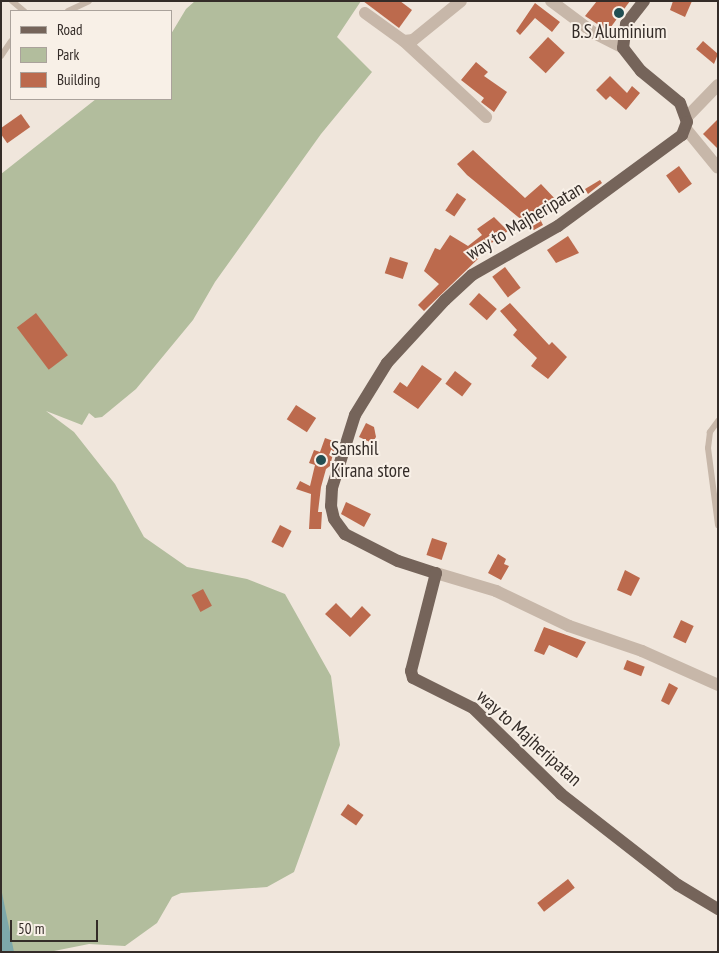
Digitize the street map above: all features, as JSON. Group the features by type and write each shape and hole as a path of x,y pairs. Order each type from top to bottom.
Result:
{"main road":[{"path":"644,1 626,24 623,48 641,71 680,103 686,123"},
{"name":"way to Majheripatan","path":"686,123 673,143 634,168 600,198 472,275 388,363 355,415 332,488 334,519 345,534 398,560 436,574 411,671 413,678 473,708 561,794 678,885 718,909"}],"street":[{"path":"404,41 413,40 461,1"},
{"path":"551,1 594,33 623,48"},
{"path":"365,13 404,41 486,117"},
{"path":"718,85 712,102 686,123 718,168"},
{"path":"436,574 496,591 569,626 642,651 718,685"}],"lane":[{"path":"12,1 23,10"},
{"path":"70,10 89,1"},
{"path":"1,56 10,42"},
{"path":"718,421 710,432 708,448 718,525"}],"green space":[{"path":"195,1 361,1 337,37 372,72 321,134 215,282 193,320 136,389 102,417 95,418 89,413 82,425 46,411 74,432 115,484 144,537 187,567 247,579 285,594 331,676 340,745 294,872 267,887 181,893 172,897 157,923 125,946 89,944 49,952 1,952 1,174 95,100 172,100 172,32 186,9"}],"water":[{"path":"1,888 14,952 1,952"}],"building":[{"path":"363,1 400,1 412,10 399,28"},
{"path":"597,1 630,1 608,31 585,16"},
{"path":"673,1 692,1 685,17 670,10"},
{"path":"535,3 560,22 552,32 535,18 520,35 516,31"},
{"path":"548,37 565,53 546,73 529,57"},
{"path":"703,41 718,54 714,64 696,49"},
{"path":"476,62 488,72 484,76 507,92 494,112 481,102 484,98 461,80"},
{"path":"610,76 627,93 632,86 640,93 626,110 610,96 606,100 596,90"},
{"path":"21,114 30,127 7,143 1,134 1,128"},
{"path":"718,119 718,149 703,134"},
{"path":"473,150 525,198 541,184 558,202 540,219 543,225 534,230 467,175 457,164"},
{"path":"679,166 692,184 679,193 666,175"},
{"path":"600,180 602,183 588,194 585,189"},
{"path":"457,193 466,199 454,217 445,210"},
{"path":"494,217 508,231 478,253 480,257 424,311 418,305 439,284 424,271 435,248 440,250 450,235 468,246 482,235 477,229"},
{"path":"568,236 579,253 556,263 547,250"},
{"path":"390,257 408,263 403,279 385,273"},
{"path":"505,267 521,288 508,297 492,277"},
{"path":"479,293 497,309 487,320 469,304"},
{"path":"510,303 549,345 552,342 567,357 548,379 531,366 537,358 513,335 517,330 500,311"},
{"path":"36,313 68,355 49,370 17,327"},
{"path":"422,365 442,379 418,409 393,392 400,382 407,387"},
{"path":"455,371 472,384 462,396 445,384"},
{"path":"296,405 316,418 307,432 287,419"},
{"path":"366,423 374,427 376,437 372,443 359,437"},
{"path":"325,438 336,442 330,466 326,469 321,487 318,512 322,512 321,529 309,529 311,494 296,489 300,481 310,486 315,465 309,463 314,450 320,452"},
{"path":"346,502 371,514 364,527 341,514"},
{"path":"280,525 292,531 283,548 271,542"},
{"path":"432,538 447,543 442,560 426,555"},
{"path":"498,554 506,559 504,564 509,566 501,580 488,573"},
{"path":"625,570 640,578 631,596 617,590"},
{"path":"203,589 212,606 200,612 192,595"},
{"path":"336,603 351,618 362,606 371,615 350,637 325,614"},
{"path":"681,620 694,626 686,643 673,637"},
{"path":"544,627 586,642 577,658 549,645 544,655 534,651"},
{"path":"627,660 645,667 641,676 623,669"},
{"path":"669,683 678,688 669,705 661,701"},
{"path":"348,804 364,815 356,826 341,815"},
{"path":"568,879 575,888 544,912 537,903"}],"place":[{"name":"B.S Aluminium","path":"619,13"},
{"name":"Sanshil Kirana store","path":"321,460"}]}
